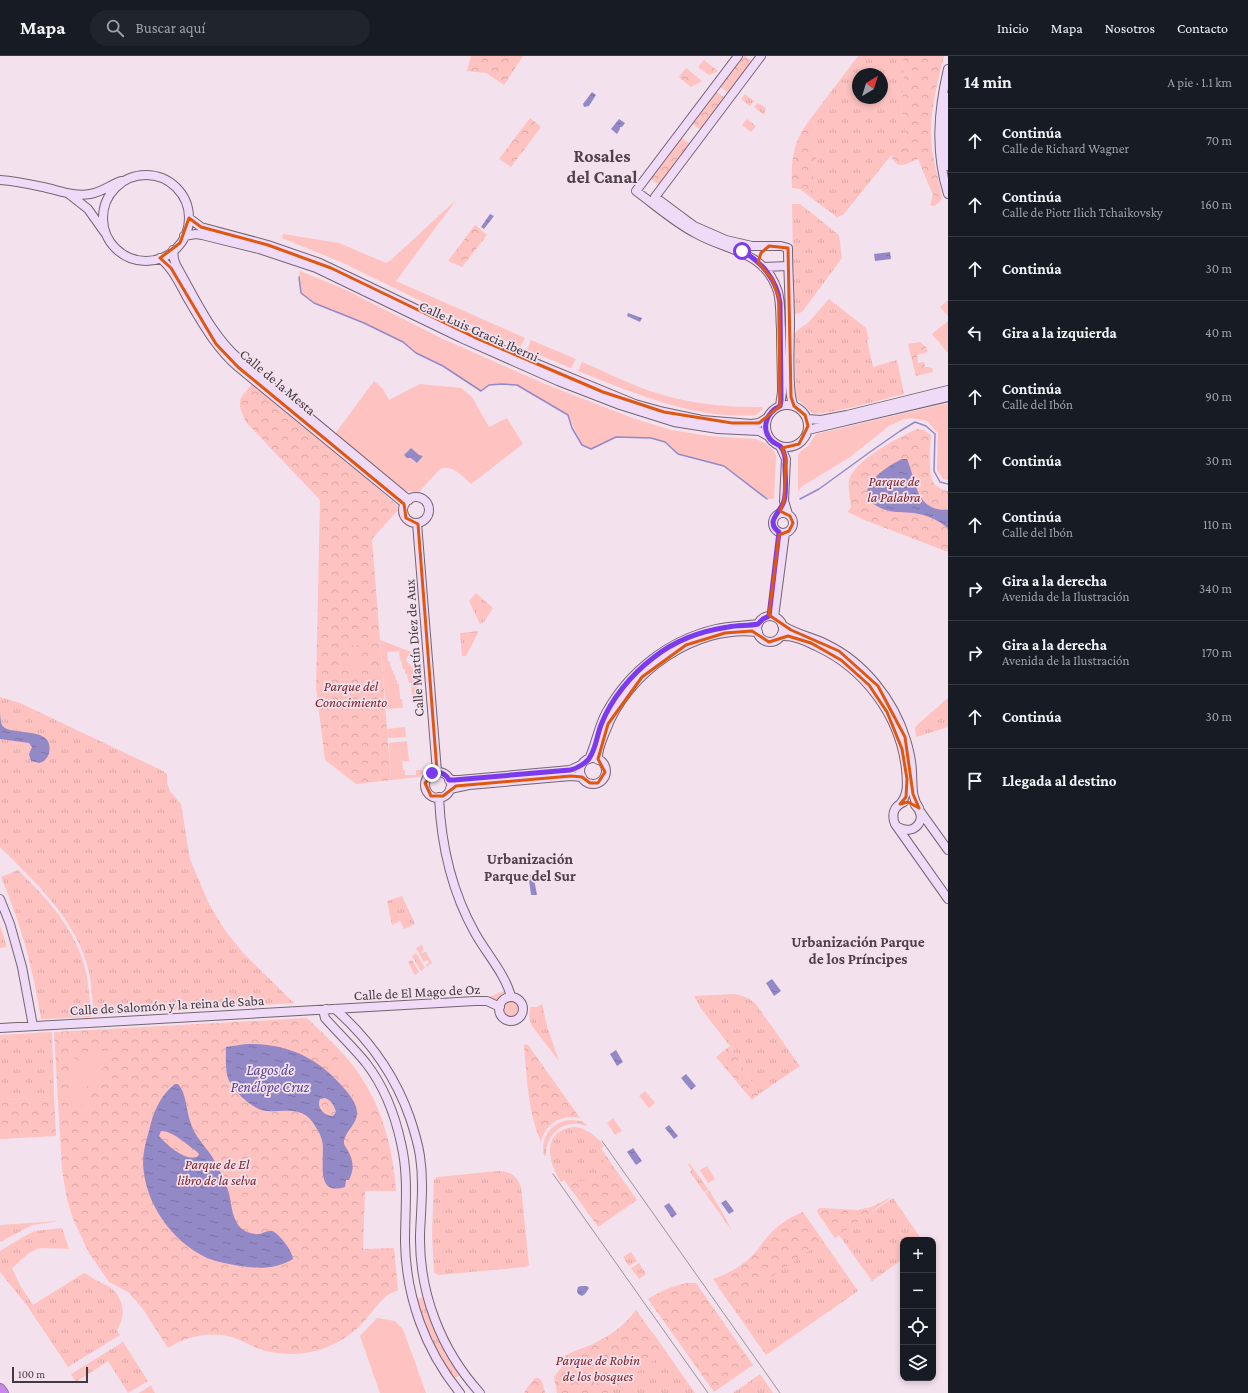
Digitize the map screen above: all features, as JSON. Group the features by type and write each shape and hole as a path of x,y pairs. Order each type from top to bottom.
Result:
{"highway":[{"path":"0,1389 3,1393"}],"street":[{"path":"738,56 636,191 694,233 742,251 761,264 769,274 776,286 780,307 782,392 780,406"},
{"path":"761,56 655,197 686,220 709,234 737,243 781,246 788,248 790,390 791,401 794,406"},
{"path":"948,69 942,95 939,120 939,143 943,174 948,194"},
{"path":"948,97 945,141 948,166"},
{"path":"0,180 31,184 68,193 86,195 104,190 130,177 142,174 154,175 176,186 183,196 188,208 188,218 184,236 173,250 160,258 143,261 127,257 114,248 88,209 68,193"},
{"path":"106,235 104,220 106,208 110,196 121,181"},
{"name":"Calle Luis Gracia Iberni","path":"188,218 201,227 294,253 331,268 474,337 635,404 702,420 751,424 759,423 767,418"},
{"name":"Calle Luis Gracia Iberni","path":"184,236 196,234 202,235 259,249 316,268 440,329 593,394 653,416 696,427 759,431 768,436"},
{"path":"761,264 761,253 769,246"},
{"name":"Calle de la Mesta","path":"173,250 176,266 211,327 230,350 252,371 407,502"},
{"name":"Calle de la Mesta","path":"160,258 171,268 208,333 228,357 407,502"},
{"path":"761,264 788,266"},
{"path":"807,419 821,420 847,415 948,390"},
{"path":"808,430 948,397"},
{"path":"784,501 788,514 792,518 793,525 789,531 782,533 775,529 773,524 774,518 779,514 784,501 786,460 792,447 802,441 808,430 807,419 800,410 794,406 780,406 773,410 767,418 766,429 768,436 774,443 780,446 792,447"},
{"path":"780,446 786,460"},
{"path":"415,498 421,498 426,501 429,512 422,521 417,522 410,521 406,518 404,513 407,502 415,498"},
{"path":"779,514 788,514"},
{"name":"Calle Martín Díez de Aux","path":"417,522 437,772"},
{"path":"772,617 782,533"},
{"path":"781,636 783,631 779,620 772,617 763,619 758,628 760,638 769,642 774,641 781,636 789,636 801,639 832,654 859,675 881,701 894,725 905,764 907,779 906,795 894,810 893,819 948,899"},
{"path":"782,625 791,630 817,639 839,651 856,664 878,686 893,709 905,737 912,772 913,794 921,819 916,827 907,830 898,827"},
{"path":"590,759 600,726 606,714 621,690 646,663 676,644 696,635 730,626 758,628"},
{"path":"598,760 600,748 612,716 633,686 658,662 686,645 709,637 758,628"},
{"path":"449,780 570,770 590,759 602,762 605,768 605,775 598,783 590,784 582,777 580,771 581,765"},
{"path":"450,788 449,780 444,774 437,772 432,773 428,777 425,785 429,794 439,797 445,795 450,788 456,786 571,776 582,777"},
{"path":"439,797 441,826 446,855 459,899 471,926 505,982 511,997"},
{"path":"900,804 908,802 912,803 919,809 948,850"},
{"path":"0,899 17,948 25,981 33,1026"},
{"path":"511,997 518,999 522,1004 523,1011 520,1018 514,1021 506,1020 501,1015 500,1007 504,999 511,997"},
{"name":"Calle de El Mago de Oz","path":"338,1012 362,1007 482,1001 490,1002 500,1007"},
{"path":"358,1031 352,1018 355,1012 362,1007"},
{"path":"326,1009 324,1016 366,1064 383,1092 396,1125 407,1176 406,1261 412,1298 419,1320 432,1350 447,1376 460,1393"},
{"name":"Calle de Salomón y la reina de Saba","path":"0,1028 326,1009 338,1012"},
{"path":"311,1010 330,1024"},
{"path":"330,1024 329,1019 332,1014 338,1012 358,1031 389,1072 399,1091 414,1131 420,1154 422,1176 421,1256 427,1295 434,1316 448,1347 458,1365 480,1393"}],"highlighted area":[{"path":"189,218 201,227 268,245 331,268 474,337 603,392 664,412 732,423 759,423 780,406 779,299 772,279 758,262 761,253 769,246 788,248 791,397 794,406 805,415 808,426 799,444 782,448 786,459 784,501 780,511 790,516 793,523 789,531 779,535 769,615 791,630 839,651 878,686 905,737 913,794 919,808 908,802 900,804 906,797 907,779 902,749 887,712 869,685 841,660 811,643 788,636 769,642 752,631 725,633 686,645 642,677 608,724 598,759 605,772 598,783 590,783 582,777 571,776 456,786 443,796 431,796 425,783 437,771 418,524 406,518 404,504 238,367 216,344 171,268 160,258 180,243"}],"green space":[{"path":"471,56 523,56 504,85 486,73 467,71"},
{"path":"741,56 745,56 754,63 730,94 718,85"},
{"path":"858,56 904,56 902,64 904,80 901,109 906,124 905,138 843,215 837,217 810,197 817,156 812,147 811,139 817,127 808,122"},
{"path":"904,56 944,56 935,93 931,130 931,143 942,198 940,202 934,206 930,205 933,195 918,159 903,165 899,165 893,160 891,155 905,138 906,124 901,109 904,80 902,64"},
{"path":"704,60 718,71 709,75 698,67"},
{"path":"686,68 702,81 691,87 679,77"},
{"path":"714,90 727,99 702,131 690,122"},
{"path":"745,94 754,101 750,106 741,99"},
{"path":"758,103 766,108 764,115 754,107"},
{"path":"530,118 541,127 511,167 499,159"},
{"path":"747,119 756,126 751,132 742,125"},
{"path":"808,122 817,127 811,139 817,156 810,197 800,189 792,188 792,161 799,138"},
{"path":"680,137 692,145 661,186 649,178"},
{"path":"456,200 396,281 525,338 520,347 456,318 341,262 282,238 283,234 339,243 386,263"},
{"path":"792,204 800,204 839,235 842,258 802,312 796,314 794,314"},
{"path":"475,225 487,235 462,267 448,261"},
{"path":"300,271 344,289 443,339 545,384 635,419 671,430 709,436 755,439 765,443 774,451 776,456 774,499 767,499 724,466 678,454 665,442 651,438 616,437 591,449 582,445 568,415 517,385 489,385 481,391 443,366 416,353 403,342 364,323 314,303 301,293 299,277"},
{"path":"829,299 866,328 873,367 897,360 904,394 842,410 819,413 813,413 796,397 794,336 796,332 808,323"},
{"path":"948,300 948,316 940,307"},
{"path":"948,321 948,353 932,334"},
{"path":"531,340 576,359 571,368 527,350"},
{"path":"920,342 926,347 928,352 917,355 918,363 924,362 925,367 932,368 933,372 916,376 908,344"},
{"path":"582,362 661,395 704,404 733,407 762,407 763,409 756,415 733,415 688,409 643,396 578,371"},
{"path":"374,381 383,389 389,400 420,384 461,388 472,397 489,427 507,418 523,444 471,484 453,469 444,468 440,469 419,492 405,491 335,434"},
{"name":"Parque del Conocimiento","path":"253,383 397,505 398,510 372,539 391,780 356,784 325,760 316,688 320,500 246,422 241,409 240,401 244,393"},
{"path":"948,403 948,480 943,479 937,470 938,433 927,421 911,418 904,419 889,426 850,457 801,487 798,492 798,455 808,446 816,434"},
{"name":"Parque de la Palabra","path":"917,429 924,430 931,435 931,478 937,487 948,491 948,552 862,519 848,512 851,507 849,480 855,470 862,462 880,449"},
{"path":"476,593 493,608 484,622 480,624 469,601"},
{"path":"479,631 466,656 462,656 460,633"},
{"path":"349,636 359,636 359,645 350,646"},
{"path":"380,640 414,653 414,657 409,655 406,659 415,674 418,697 412,698 411,683 409,683 407,674 405,674 405,669 403,669 399,651 387,652 388,661 390,661 390,666 397,680 397,684 399,684 400,699 402,699 403,708 386,709"},
{"path":"360,649 361,666 351,666 350,650"},
{"path":"0,697 20,703 167,774 167,783 170,791 181,804 190,859 208,902 224,929 244,954 294,1003 94,1015 89,972 83,953 75,936 54,904 0,847"},
{"path":"948,698 948,727 916,737 915,728 917,725"},
{"path":"405,727 406,737 388,738 387,729"},
{"path":"407,741 409,761 402,761 405,775 416,775 416,770 425,770 419,777 391,780 389,743"},
{"path":"18,870 51,905 70,932 77,946 87,977 91,1017 41,1019 26,946 15,912 1,877"},
{"path":"402,896 415,924 404,929 400,921 392,925 387,901"},
{"path":"0,925 7,947 0,948"},
{"path":"422,945 424,949 421,951 422,953 426,952 432,963 427,967 426,965 429,963 427,960 424,962 416,948"},
{"path":"416,953 425,968 421,971 412,956"},
{"path":"412,960 419,972 415,975 408,962"},
{"path":"506,990 505,995 500,999 493,1000 489,997"},
{"path":"735,994 746,997 755,1003 800,1066 759,1094 730,1046 702,1010 694,996"},
{"path":"507,1000 515,1000 520,1005 518,1016 515,1018 507,1018 502,1013 502,1005"},
{"path":"542,1004 547,1026 559,1061 532,1026 529,1018 530,1007 537,1007"},
{"name":"Parque de El libro de la selva","path":"306,1018 333,1043 354,1067 372,1095 384,1126 389,1141 396,1191 365,1191 363,1249 394,1248 398,1290 384,1298 354,1331 323,1349 305,1353 281,1354 257,1348 232,1337 215,1334 183,1340 168,1348 143,1309 128,1292 109,1282 89,1253 73,1219 67,1199 62,1170 54,1032"},
{"path":"52,1032 54,1097 0,1100 0,1035"},
{"path":"525,1044 528,1045 580,1118 573,1117 560,1119 550,1125 541,1142 533,1119 529,1095"},
{"path":"730,1046 759,1094 752,1100 716,1057"},
{"path":"116,1050 115,1057 106,1060 103,1069 73,1053"},
{"path":"320,1051 322,1054 324,1052 334,1062 343,1054 359,1074 376,1104 361,1109 358,1101 342,1078 322,1060 314,1056"},
{"path":"68,1055 101,1073 97,1086 84,1086 81,1090 83,1096 89,1102 89,1107 70,1102"},
{"path":"645,1091 655,1103 649,1108 639,1096"},
{"path":"54,1097 56,1136 0,1139 0,1100"},
{"path":"613,1118 622,1131 615,1135 607,1123"},
{"path":"571,1120 581,1121 587,1125 571,1124 558,1129 549,1140 546,1155 544,1156 544,1142 549,1131 558,1123"},
{"path":"573,1127 586,1130 598,1139 604,1146 601,1148 611,1163 610,1167 572,1191 564,1180 561,1182 556,1174 550,1149 552,1141 556,1135 563,1130"},
{"path":"606,1156 637,1200 598,1227 566,1182 587,1181 594,1177 600,1171"},
{"path":"689,1163 708,1189 704,1192 690,1172 692,1170 688,1164"},
{"path":"707,1166 715,1179 708,1183 700,1170"},
{"path":"499,1171 507,1172 513,1175 518,1180 521,1187 529,1265 525,1267 438,1275 434,1272 432,1234 434,1180 437,1177"},
{"path":"709,1190 721,1210 732,1231 705,1193"},
{"path":"892,1197 835,1238 817,1212 820,1208 858,1210 871,1207"},
{"path":"893,1198 920,1237 900,1237 900,1261 872,1281 834,1228 851,1213 872,1212"},
{"path":"803,1212 823,1241 731,1305 713,1279 739,1267 748,1260 777,1227"},
{"path":"60,1221 32,1225 0,1242 0,1225"},
{"path":"809,1221 858,1291 766,1355 719,1288 773,1263"},
{"path":"62,1228 69,1249 46,1248 34,1250 12,1268 20,1285 33,1305 84,1273 112,1289 116,1293 121,1303 123,1314 117,1330 120,1335 68,1367 28,1307 0,1272 0,1251 35,1231"},
{"path":"631,1252 637,1261 629,1266 623,1257"},
{"path":"639,1263 646,1274 639,1279 631,1268"},
{"path":"687,1283 696,1283 753,1365 714,1392 648,1299 667,1289"},
{"path":"424,1297 439,1338 448,1357 460,1375 454,1379 442,1360 424,1320 417,1299"},
{"name":"Parque de Robin de los bosques","path":"636,1310 666,1352 607,1393 557,1393 554,1377 561,1368 565,1356 604,1338 627,1321"},
{"path":"377,1318 395,1321 403,1329 426,1393 380,1393 360,1336"},
{"path":"653,1333 695,1393 593,1393"},
{"path":"123,1342 148,1381 128,1393 108,1361 76,1382 71,1374"},
{"path":"760,1374 773,1393 733,1393"},
{"path":"535,1378 542,1381 545,1393 524,1393 529,1385"},
{"path":"151,1385 155,1393 139,1393"}],"water":[{"path":"592,92 596,95 589,106 584,107 583,104"},
{"path":"619,119 625,123 622,127 620,127 617,134 611,129"},
{"path":"490,214 494,216 484,229 481,227"},
{"path":"890,252 891,259 875,261 874,254"},
{"path":"628,313 642,318 640,322 627,316"},
{"path":"411,448 419,455 423,456 417,463 404,455"},
{"path":"902,459 907,459 919,494 923,500 929,506 937,509 948,510 948,528 936,520 923,515 895,512 883,509 872,503 868,496 868,489 872,482 886,468"},
{"path":"0,714 1,724 3,727 11,730 34,733 46,739 49,745 49,753 46,760 39,763 31,761 29,754 32,747 29,743 0,739"},
{"path":"530,875 534,875 536,878 534,879 537,895 531,895 529,880 526,880"},
{"path":"772,979 781,991 774,996 766,983"},
{"name":"Lagos de Penélope Cruz","path":"246,1044 261,1044 287,1049 300,1054 322,1067 333,1076 345,1090 354,1102 357,1113 355,1121 346,1135 344,1144 350,1155 353,1166 351,1176 349,1180 346,1180 345,1187 335,1189 328,1186 325,1181 323,1174 322,1140 317,1129 306,1115 295,1111 261,1110 249,1103 238,1093 228,1078 226,1047","holes":["325,1098 332,1103 335,1109 336,1112 333,1116 324,1113 320,1108 320,1099"]},
{"path":"616,1050 623,1062 617,1066 610,1054"},
{"path":"686,1074 696,1086 691,1090 681,1078"},
{"path":"175,1084 178,1084 181,1088 185,1098 189,1119 197,1136 213,1158 221,1173 228,1190 233,1214 239,1226 247,1232 254,1234 260,1234 268,1231 275,1232 288,1248 293,1259 280,1265 260,1268 215,1261 194,1251 182,1242 162,1219 149,1193 145,1179 143,1160 155,1111 161,1099","holes":["161,1131 175,1135 196,1151 199,1154 198,1156 193,1158 177,1152 159,1136"]},
{"path":"669,1125 678,1136 674,1139 665,1128"},
{"path":"633,1148 642,1161 636,1165 627,1152"},
{"path":"726,1200 734,1211 729,1214 721,1203"},
{"path":"669,1203 677,1214 672,1218 664,1206"},
{"path":"587,1286 589,1288 582,1296 578,1294 577,1291 578,1287"}],"waterway":[{"path":"299,277 301,293 314,303 364,323 403,342 416,353 443,366 481,391 489,385 517,385 568,415 572,428 582,445 591,449 616,437 651,438 665,442 678,454 724,466 767,499"},
{"path":"800,499 819,489 900,431 915,422 926,426 935,434 934,471 940,482 948,484"}],"tram line":[{"path":"602,1141 780,1393"},
{"path":"553,1174 708,1393"}],"district":[{"name":"Rosales del Canal","path":"602,166"},
{"name":"Urbanización Parque del Sur","path":"530,868"},
{"name":"Urbanización Parque de los Príncipes","path":"858,950"}],"route":[{"path":"432,773 442,773 446,775 449,780 454,780 575,769 590,759 600,726 606,714 621,690 646,663 661,652 696,635 730,626 758,624 760,621 769,616 779,532 775,529 773,522 774,518 779,514 784,501 786,460 780,446 770,439 766,429 767,418 773,410 780,406 782,392 780,303 778,292 769,274 763,266 742,251"}]}
